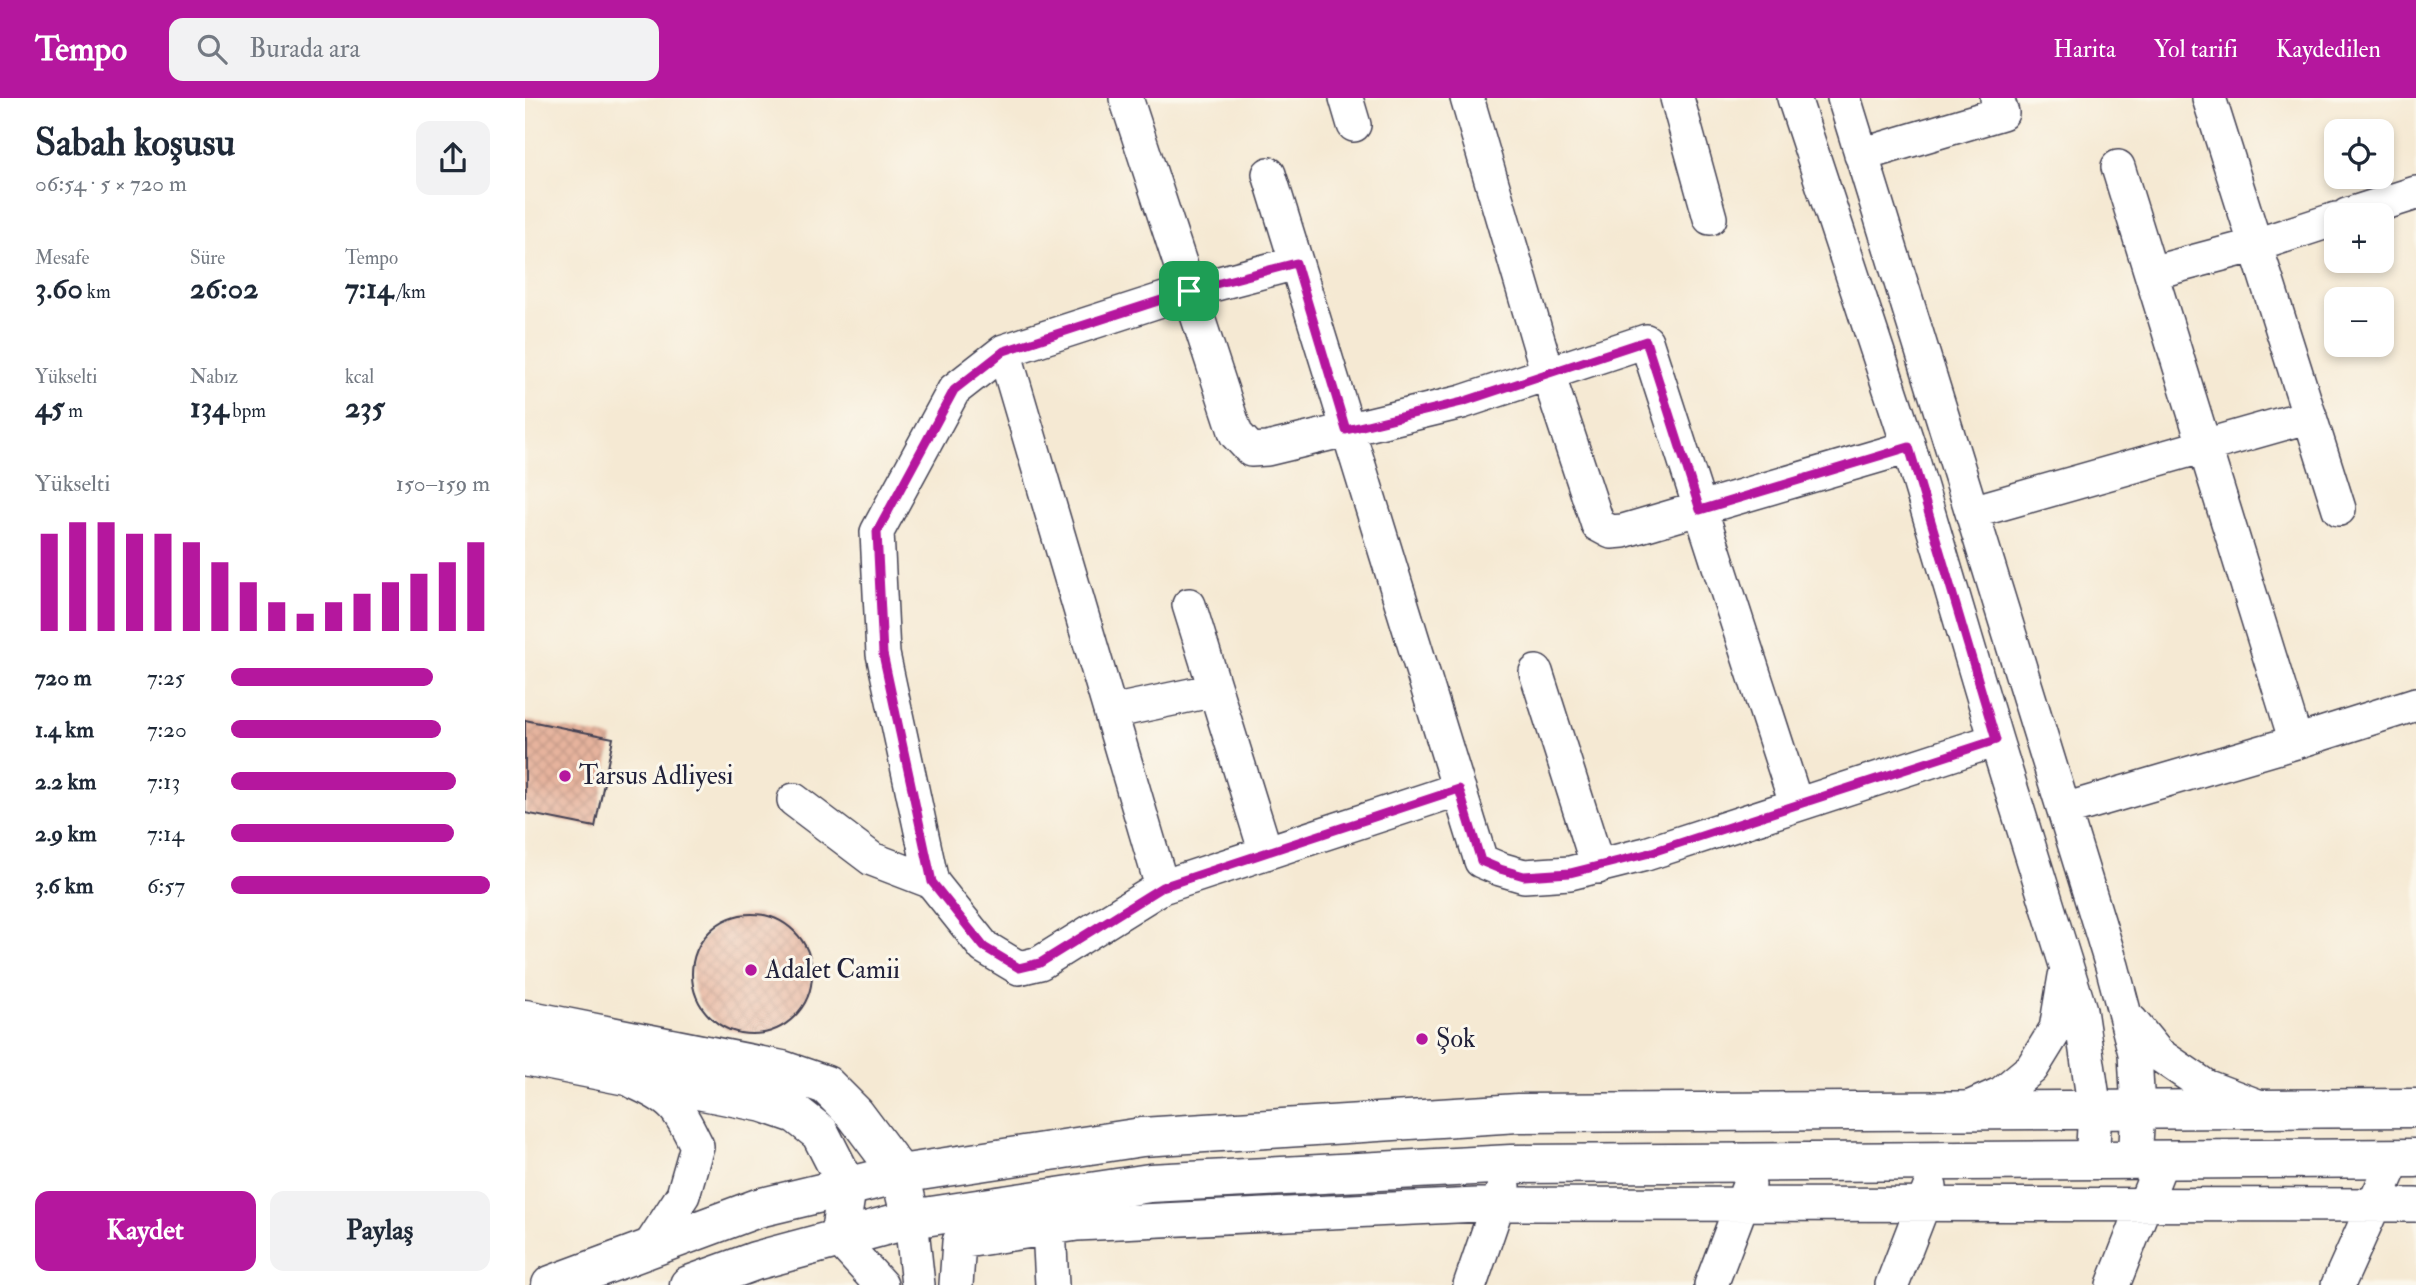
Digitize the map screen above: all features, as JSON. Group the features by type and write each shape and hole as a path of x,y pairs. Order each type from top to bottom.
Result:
{"main road":[{"path":"525,1019 782,1070 826,1085 855,1114 900,1174 911,1219"},
{"path":"525,1056 764,1103 796,1114 820,1133 847,1186 839,1239"},
{"path":"551,1285 758,1208 900,1174 1142,1137 1518,1113 2416,1108"},
{"path":"689,1285 741,1275 839,1239 911,1219 1150,1183 1511,1164 2405,1158"}],"street":[{"path":"1126,98 1236,434 1251,450 1462,402 1646,341 1796,804"},
{"path":"1467,98 1548,374 1598,525 1611,532 1623,531 1909,447"},
{"path":"1677,98 1710,218"},
{"path":"1794,98 1909,447 2080,1010 2095,1111 2092,1161"},
{"path":"1843,98 2064,810 2135,1053 2138,1111 2148,1160 2144,1205 2113,1285"},
{"path":"1861,155 2002,113 1997,98"},
{"path":"2209,98 2339,509"},
{"path":"2117,167 2296,742"},
{"path":"1269,174 1481,861 1524,876 1570,873 1598,867 1646,854 1996,740"},
{"path":"2385,203 2416,193"},
{"path":"2151,273 2256,245 2324,223"},
{"path":"1296,263 1189,291 1004,351 954,390 877,532 883,654 932,882 984,947 1019,968 1040,963 1162,887 1459,789"},
{"path":"1004,351 1162,887"},
{"path":"1972,512 2310,416"},
{"path":"1189,605 1266,853"},
{"path":"1536,672 1598,867"},
{"path":"1111,712 1215,690"},
{"path":"2064,810 2416,704"},
{"path":"794,800 872,859 932,882"},
{"path":"1960,1112 2002,1093 2032,1068 2056,1030 2067,967"},
{"path":"2125,1013 2158,1054 2205,1086 2266,1109"},
{"path":"615,1074 664,1096 683,1116 697,1146 683,1195 647,1249"},
{"path":"2338,1285 2374,1205 2405,1158"},
{"path":"1892,1285 1940,1161"},
{"path":"1711,1285 1757,1163"},
{"path":"1470,1285 1511,1164"},
{"path":"955,1285 959,1242 1077,1224 1498,1204 2416,1205"},
{"path":"911,1219 918,1285"},
{"path":"1049,1228 1052,1285"},
{"path":"839,1239 881,1285"}],"building":[{"name":"Tarsus Adliyesi","path":"525,720 613,738 595,827 525,813"},
{"name":"Adalet Camii","path":"752,914 775,919 794,932 807,951 812,974 807,997 794,1016 775,1029 752,1034 729,1029 710,1016 697,997 692,974 697,951 710,932 729,919"}],"place":[{"name":"Tarsus Adliyesi","path":"565,776"},
{"name":"Adalet Camii","path":"751,970"},
{"name":"Şok","path":"1422,1039"}],"route":[{"path":"1296,263 1346,430 1462,402 1646,341 1700,510 1909,447 1996,740 1646,854 1570,873 1524,876 1481,861 1459,789 1162,887 1040,963 1019,968 984,947 932,882 883,654 877,532 954,390 1004,351 1189,291 1296,263"}]}
